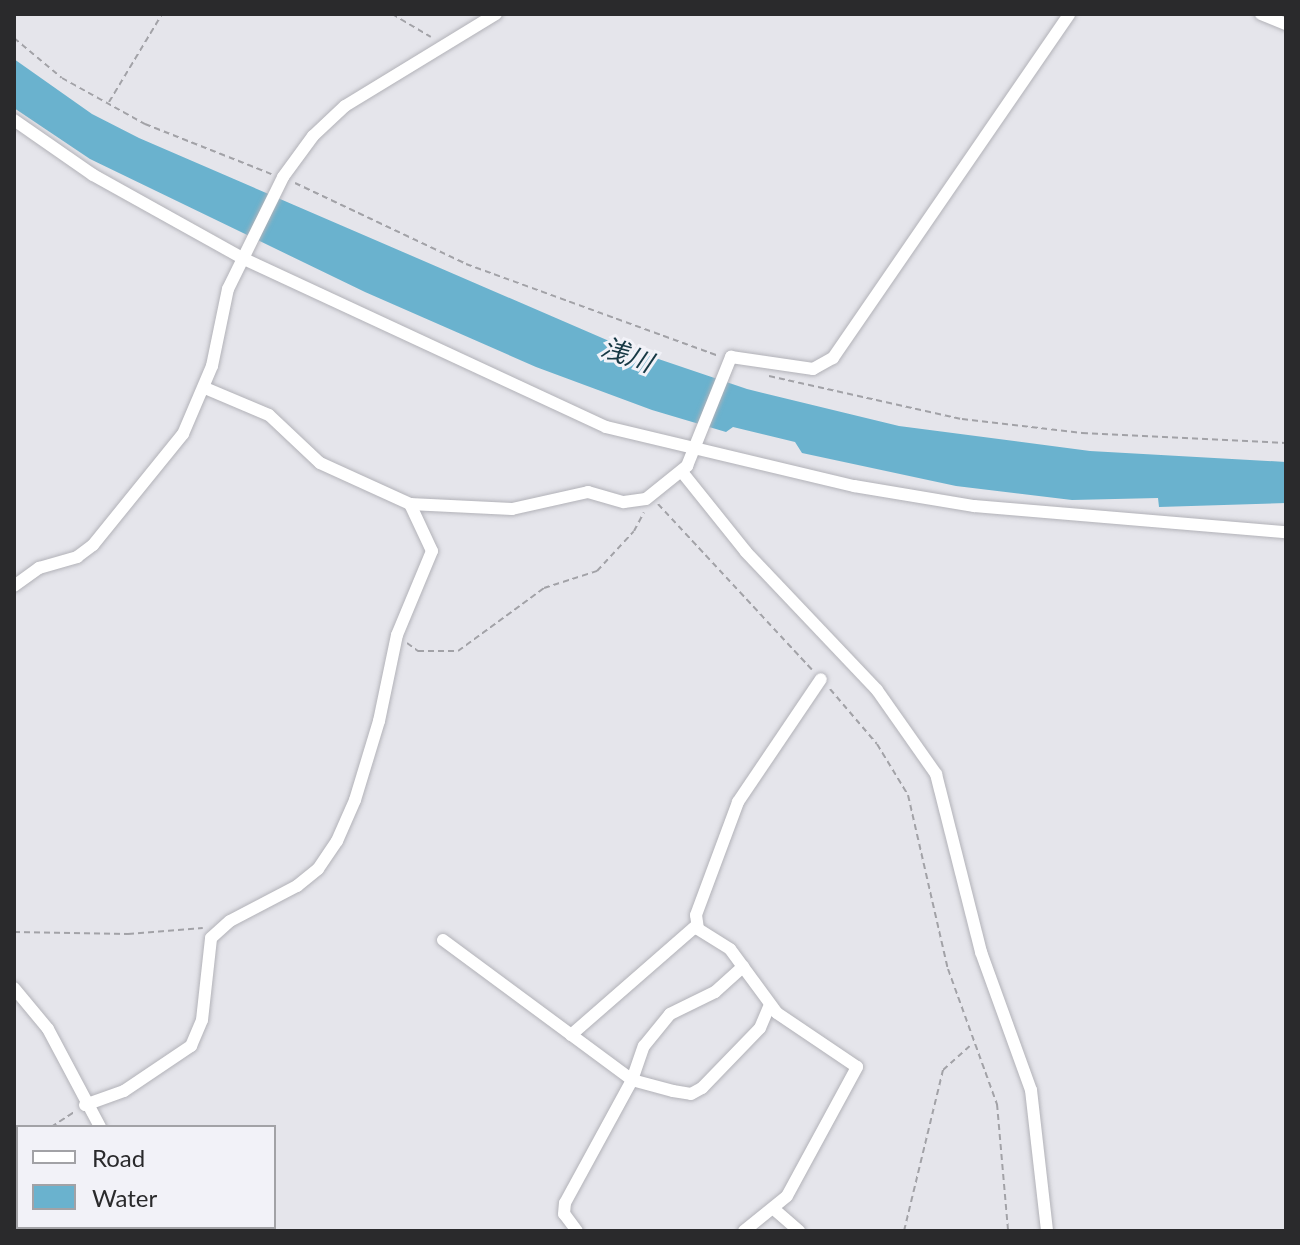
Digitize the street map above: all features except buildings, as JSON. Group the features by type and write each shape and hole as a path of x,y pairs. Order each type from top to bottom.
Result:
{"street":[{"path":"14,586 39,568 77,557 93,545 174,446 205,388 221,315 243,254 281,182 313,136 345,106 496,14"},
{"path":"205,388 269,415 320,463 410,504 512,509 588,492 624,502 648,498 682,472 727,365 735,356 813,369 833,358 1069,14"},
{"path":"1261,14 1286,24"},
{"path":"14,120 93,175 243,254 606,427 695,443 854,486 974,506 1286,532"},
{"path":"682,472 746,552 867,678 936,774 981,952 1031,1090 1047,1231"},
{"path":"85,1105 146,1078 191,1046 202,1020 211,938 230,921 297,886 318,869 337,841 355,800 379,721 397,635 432,551 410,504"},
{"path":"571,1035 696,926 696,915 738,802 821,679"},
{"path":"696,926 721,939 770,1005 857,1067 809,1161 775,1210 744,1231"},
{"path":"443,940 632,1080 691,1094 760,1028 770,1005"},
{"path":"577,1231 564,1214 565,1203 632,1080 644,1046 670,1014 715,992 743,967"},
{"path":"14,988 48,1029 85,1105 99,1125"},
{"path":"775,1210 799,1231"}],"path":[{"path":"108,103 162,14"},
{"path":"392,14 446,46"},
{"path":"14,38 62,78 223,159 466,264 727,365"},
{"path":"759,372 805,387 962,419 1082,433 1286,443"},
{"path":"397,635 418,651 458,651 544,588 607,564 634,531 648,498 821,679 877,744 908,795 948,969 1003,1132 1008,1231"},
{"path":"14,932 128,934 191,926 202,927 211,938"},
{"path":"904,1231 943,1070 972,1045"},
{"path":"54,1125 85,1105"}],"water":[{"name":"浅川","path":"14,59 92,114 139,138 623,347 747,389 899,426 1090,451 1286,462 1286,503 1159,507 1158,498 1072,500 956,486 802,453 795,442 733,427 726,432 652,410 536,367 365,292 90,159 14,108"}]}
